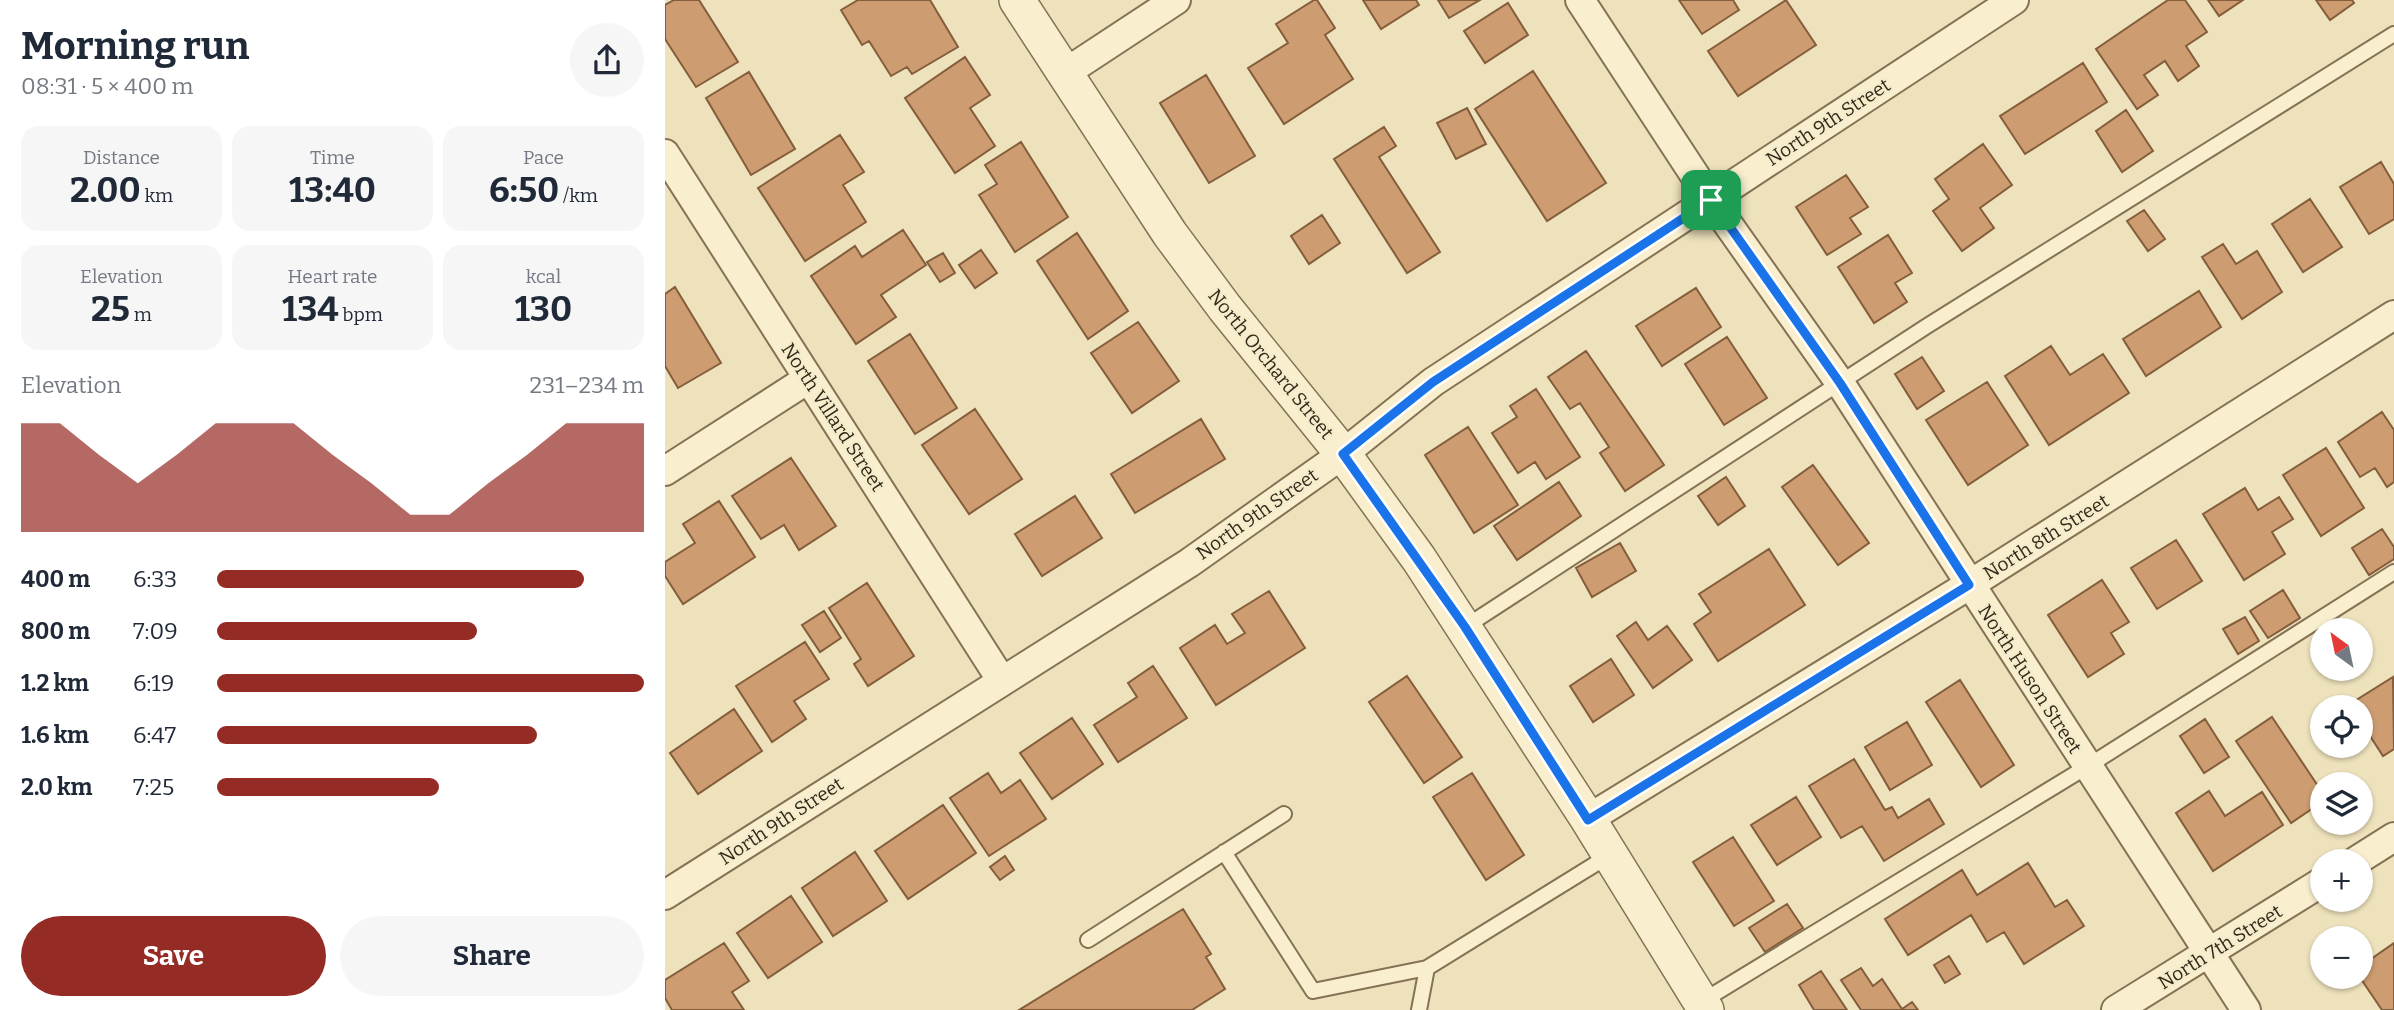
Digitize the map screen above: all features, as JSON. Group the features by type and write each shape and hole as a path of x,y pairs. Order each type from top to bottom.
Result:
{"street":[{"name":"North Orchard Street","path":"1017,0 1178,244 1225,308 1343,454 1465,627 1704,1006"},
{"path":"1065,73 1176,0"},
{"name":"North Huson Street","path":"1580,0 1711,200 1840,383 2246,1010"},
{"name":"North 9th Street","path":"665,895 1189,563 1343,454 1433,382 2014,0"},
{"name":"North Villard Street","path":"665,154 1002,681"},
{"name":"North 8th Street","path":"1588,820 1969,585 2394,315"},
{"path":"665,471 808,379"},
{"path":"2373,850 2394,837"},
{"name":"North 7th Street","path":"2116,1010 2310,890"}],"lane":[{"path":"1465,627 1840,383 2394,34"},
{"path":"1704,1006 2394,572"},
{"path":"1088,940 1284,814"},
{"path":"1224,852 1313,991 1427,968 1610,855"},
{"path":"1419,1010 1427,968"}],"building":[{"path":"674,0 699,0 738,62 696,87 665,39 665,5"},
{"path":"858,0 930,0 958,47 912,74 907,67 891,76 869,41 862,45 841,10"},
{"path":"1317,0 1335,28 1325,35 1353,79 1284,124 1248,68 1288,43 1276,24"},
{"path":"1363,0 1416,0 1419,5 1381,29"},
{"path":"1438,0 1480,0 1449,18"},
{"path":"1679,0 1733,0 1739,10 1702,34"},
{"path":"1786,0 1816,45 1738,96 1708,51"},
{"path":"2168,0 2185,0 2207,32 2186,46 2199,66 2178,81 2165,61 2144,75 2158,95 2137,109 2096,49"},
{"path":"2208,0 2243,0 2219,16"},
{"path":"2316,0 2352,0 2354,3 2330,20"},
{"path":"1508,3 1528,35 1485,63 1464,31"},
{"path":"965,57 990,95 970,108 995,146 955,173 905,98"},
{"path":"2083,63 2107,102 2025,154 2000,116"},
{"path":"1533,71 1606,183 1547,221 1475,109"},
{"path":"749,72 795,149 751,175 706,98"},
{"path":"1206,75 1255,156 1209,183 1160,103"},
{"path":"1467,108 1486,144 1456,159 1437,123"},
{"path":"2126,110 2153,151 2122,172 2096,131"},
{"path":"1384,127 1396,146 1379,157 1440,252 1407,273 1334,159"},
{"path":"840,135 864,172 843,185 866,222 805,261 758,188"},
{"path":"1021,142 1068,217 1015,252 979,195 997,184 985,165"},
{"path":"1983,144 2012,185 1980,208 1994,228 1962,251 1933,211 1949,199 1935,179"},
{"path":"2381,162 2394,184 2394,219 2369,234 2340,187"},
{"path":"1846,175 1868,207 1850,218 1861,234 1827,255 1796,207"},
{"path":"2310,199 2342,247 2303,272 2272,224"},
{"path":"2144,210 2165,239 2148,251 2127,221"},
{"path":"1322,215 1340,243 1309,264 1291,236"},
{"path":"903,230 926,265 881,295 896,317 856,344 811,276 855,246 862,257"},
{"path":"1077,233 1128,311 1088,339 1037,261"},
{"path":"1888,235 1912,273 1895,283 1907,302 1874,323 1838,267"},
{"path":"2223,244 2236,264 2257,251 2282,292 2242,319 2202,257"},
{"path":"981,250 997,273 975,288 959,265"},
{"path":"943,253 955,273 940,282 927,262"},
{"path":"675,287 721,363 678,388 665,366 665,294"},
{"path":"1696,288 1721,327 1662,366 1636,326"},
{"path":"2199,291 2221,327 2146,376 2123,339"},
{"path":"1138,322 1179,381 1132,413 1091,353"},
{"path":"910,334 957,408 915,434 868,361"},
{"path":"1727,337 1767,398 1724,425 1685,364"},
{"path":"2051,346 2070,375 2103,354 2129,393 2049,445 2005,376"},
{"path":"1586,351 1664,465 1625,491 1600,453 1609,447 1580,403 1570,409 1548,377"},
{"path":"1922,357 1944,391 1917,409 1895,374"},
{"path":"1987,382 2028,445 1968,485 1926,420"},
{"path":"1536,389 1580,457 1546,479 1535,462 1518,473 1492,433 1517,417 1510,406"},
{"path":"975,409 1022,479 969,514 922,445"},
{"path":"2382,412 2394,430 2394,482 2387,487 2375,468 2360,477 2338,442"},
{"path":"1201,419 1225,459 1135,513 1111,474"},
{"path":"1468,427 1518,505 1474,533 1425,455"},
{"path":"2326,448 2364,508 2321,536 2283,475"},
{"path":"791,458 836,526 799,550 784,525 761,539 732,496"},
{"path":"1813,465 1869,543 1838,565 1782,487"},
{"path":"1726,477 1745,506 1718,525 1698,496"},
{"path":"1559,482 1581,516 1517,560 1494,526"},
{"path":"2245,488 2258,510 2279,497 2293,519 2272,532 2285,554 2244,580 2203,514"},
{"path":"1075,496 1102,538 1042,576 1015,534"},
{"path":"719,501 755,557 683,604 665,576 665,562 695,543 683,524"},
{"path":"2382,529 2394,547 2394,559 2369,575 2352,548"},
{"path":"2176,540 2202,581 2157,609 2131,568"},
{"path":"1620,543 1636,571 1592,597 1576,568"},
{"path":"1769,549 1805,605 1718,661 1694,624 1711,612 1699,594"},
{"path":"2102,580 2129,622 2111,633 2124,654 2088,677 2048,615"},
{"path":"867,583 914,656 868,686 854,664 861,659 829,608"},
{"path":"2283,590 2300,618 2268,638 2250,611"},
{"path":"1269,591 1305,648 1216,705 1180,648 1215,625 1227,644 1245,633 1232,614"},
{"path":"824,611 841,638 820,652 802,625"},
{"path":"2245,617 2259,641 2238,654 2223,629"},
{"path":"1636,622 1648,640 1667,626 1692,660 1653,688 1617,636"},
{"path":"805,642 829,679 794,701 806,719 772,742 736,686"},
{"path":"1611,659 1634,695 1593,722 1570,686"},
{"path":"1153,666 1187,718 1118,762 1094,725 1137,697 1128,683"},
{"path":"1407,676 1462,757 1424,783 1369,702"},
{"path":"2393,677 2394,749 2383,756 2373,741 2373,695 2364,695"},
{"path":"1960,680 2014,765 1981,787 1926,702"},
{"path":"734,709 762,751 698,794 670,753"},
{"path":"2272,717 2310,774 2310,810 2291,823 2236,741"},
{"path":"1072,718 1103,764 1052,799 1020,753"},
{"path":"2205,719 2229,757 2204,773 2180,736"},
{"path":"1907,722 1932,765 1890,790 1865,747"},
{"path":"1854,759 1885,810 1892,807 1898,818 1929,799 1944,824 1884,861 1862,826 1841,838 1809,786"},
{"path":"988,773 1001,793 1020,780 1046,819 989,856 950,798"},
{"path":"1472,773 1524,855 1486,880 1433,797"},
{"path":"2209,791 2225,816 2262,792 2283,825 2213,871 2176,813"},
{"path":"1796,797 1821,837 1777,865 1751,825"},
{"path":"943,805 976,853 908,899 875,851"},
{"path":"1733,837 1774,901 1734,926 1693,862"},
{"path":"855,852 887,901 833,936 802,888"},
{"path":"1005,856 1014,870 1000,880 990,867"},
{"path":"2028,863 2055,907 2067,900 2084,926 2024,964 2004,932 1987,942 1971,915 1908,955 1885,919 1962,870 1977,895"},
{"path":"791,896 822,942 768,978 737,933"},
{"path":"1787,904 1803,928 1765,952 1749,928"},
{"path":"1183,909 1211,954 1206,957 1225,989 1192,1010 1019,1010"},
{"path":"724,943 749,981 732,992 744,1010 672,1010 665,998 665,980"},
{"path":"2394,943 2394,1010 2382,1010 2368,989 2373,989 2373,958"},
{"path":"1949,956 1960,974 1945,983 1934,965"},
{"path":"1861,968 1873,986 1882,979 1902,1009 1912,1002 1918,1010 1861,1010 1841,980"},
{"path":"1821,971 1847,1010 1814,1010 1799,985"}],"route":[{"path":"1711,200 1840,383 1969,585 1588,820 1465,627 1343,454 1433,382 1711,200"}]}
